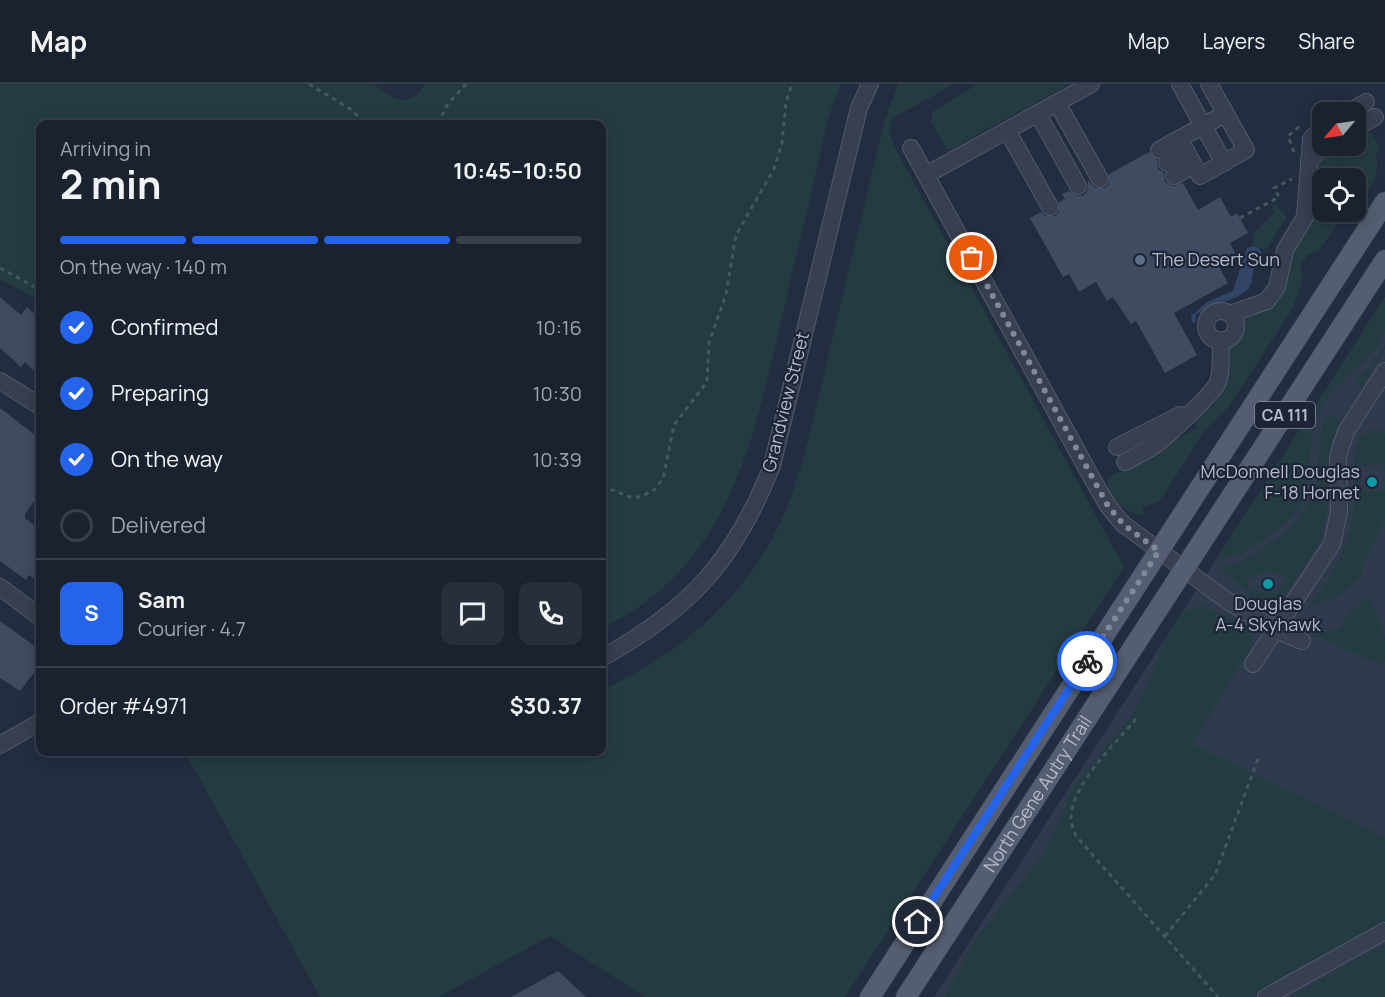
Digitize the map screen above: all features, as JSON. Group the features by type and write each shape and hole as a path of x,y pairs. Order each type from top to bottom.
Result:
{"main road":[{"name":"North Gene Autry Trail","path":"870,997 1385,202"},
{"name":"North Gene Autry Trail","path":"906,997 1385,260"}],"street":[{"name":"Grandview Street","path":"606,656 644,634 690,598 727,556 754,510 771,466 859,108 870,84"},
{"path":"927,175 1091,84"},
{"path":"1180,84 1224,162"},
{"path":"1187,152 1200,176 1246,150 1209,84"},
{"path":"1057,103 1100,179"},
{"path":"1038,114 1078,186"},
{"path":"1187,152 1167,163 1187,152 1203,126 1225,114"},
{"path":"1366,122 1375,117"},
{"path":"1007,130 1050,207"},
{"path":"1230,314 1236,328 1231,337 1222,340 1209,334 1207,321 1217,311 1230,314 1267,301 1277,287 1285,250 1305,217 1312,138"},
{"path":"911,148 1108,506 1124,525 1229,602 1276,630 1302,641"},
{"path":"1309,161 1314,156"},
{"path":"1121,454 1206,400 1217,386 1221,370 1222,340"},
{"path":"1253,664 1332,543 1339,512 1338,458 1341,446 1347,430 1385,371"},
{"path":"0,381 36,404"},
{"path":"0,587 36,613"},
{"path":"0,745 36,724"},
{"path":"1266,997 1385,931"}],"path":[{"path":"309,84 352,110 361,120"},
{"path":"440,120 447,105 466,84"},
{"path":"606,488 630,497 640,497 654,490 663,479 674,425 707,382 709,343 715,320 726,294 736,235 774,169 782,144 786,102 792,84"},
{"path":"1240,218 1279,196 1274,188 1299,176"},
{"path":"0,268 36,288"},
{"path":"1136,719 1081,788 1073,804 1071,820 1076,836 1218,997"},
{"path":"1165,936 1215,875 1259,756"}],"shaded area":[{"path":"1385,297 1385,997 934,997 1170,631"}],"green space":[{"path":"0,84 373,84 394,98 407,100 419,93 425,84 841,84 828,118 760,407 747,452 730,495 708,535 680,570 646,602 606,626 606,120 36,120 36,299 0,279"},
{"path":"898,84 954,84 891,119 889,130 894,146 1124,567 845,997 645,997 550,936 439,997 320,997 187,756 606,756 606,688 666,654 721,608 764,552 781,520 795,485 814,417 884,123"},
{"path":"978,84 1070,84 948,151 931,122 932,112"},
{"path":"1366,130 1373,135 1381,150 1375,153 1376,173 1366,193 1366,168 1317,168 1322,156 1366,156"},
{"path":"1276,204 1287,217 1266,250 1253,246 1253,234 1275,212 1271,205"},
{"path":"1312,210 1312,222 1339,222 1318,251 1308,254 1300,266 1303,277 1293,308 1229,406 1204,431 1164,495 1157,502 1143,507 1143,515 1123,508 1109,492 1108,478 1197,428 1194,419 1213,405 1223,389 1228,370 1228,347 1238,338 1244,319 1274,306 1282,296 1292,255 1310,224"},
{"path":"1385,297 1385,329 1380,341 1373,352 1328,396 1322,407 1311,445 1305,493 1298,508 1286,523 1265,539 1238,555 1220,559 1219,555"},
{"path":"1385,344 1385,349 1362,386 1357,383 1356,379 1372,364"},
{"path":"1330,416 1340,421 1334,435 1329,459 1328,506 1323,531 1308,562 1282,600 1260,602 1222,571 1221,565 1239,562 1264,548 1299,518 1315,488 1321,432 1325,417","holes":["1268,570 1286,578 1279,589 1270,593 1248,587 1248,580"]},
{"path":"1377,428 1385,434 1385,478 1384,465 1360,466 1361,490 1385,490 1385,519 1362,567 1362,577 1333,600 1323,601 1306,611 1329,577 1347,541 1353,514 1354,466 1360,436"},
{"path":"1370,596 1385,636 1385,661 1381,665 1311,634 1340,629 1348,615"},
{"path":"1200,604 1245,626 1253,639 1251,648 1192,744 1385,837 1385,923 1254,997 945,997 973,943 1044,854 1073,788 1135,712 1170,631 1183,611 1196,608"},
{"path":"1385,944 1385,997 1290,997"}],"water":[{"path":"1253,246 1259,248 1263,255 1256,265 1248,289 1238,296 1202,311 1196,315 1195,324 1191,316 1207,302 1233,291 1247,248"}],"building":[{"name":"The Desert Sun","path":"1149,152 1157,160 1158,169 1164,173 1165,182 1173,186 1183,183 1198,210 1220,197 1231,217 1237,213 1248,233 1230,243 1236,255 1218,265 1228,283 1174,313 1197,355 1165,373 1136,321 1131,324 1113,297 1107,301 1096,282 1079,292 1069,274 1063,277 1030,218 1041,212 1045,216 1055,216 1059,212 1059,202 1065,199 1062,194 1069,191 1077,196 1084,195 1087,191 1088,180 1095,188 1105,188 1109,184 1109,174"},
{"path":"0,297 21,315 27,307 36,315 36,372 25,362 21,367 0,348"},
{"path":"0,408 36,436 36,499 25,514 25,518 36,527 36,580 29,575 26,580 0,561"},
{"path":"0,621 36,647 36,670 20,691 0,678"},
{"path":"558,971 586,997 511,997"}],"way so far":[{"path":"972,258 1108,506 1124,525 1159,551 1087,661"}],"place":[{"name":"The Desert Sun","path":"1140,260"},
{"name":"McDonnell Douglas F-18 Hornet","path":"1372,482"},
{"name":"Douglas A-4 Skyhawk","path":"1268,584"}],"route":[{"path":"918,922 1087,661"}]}
